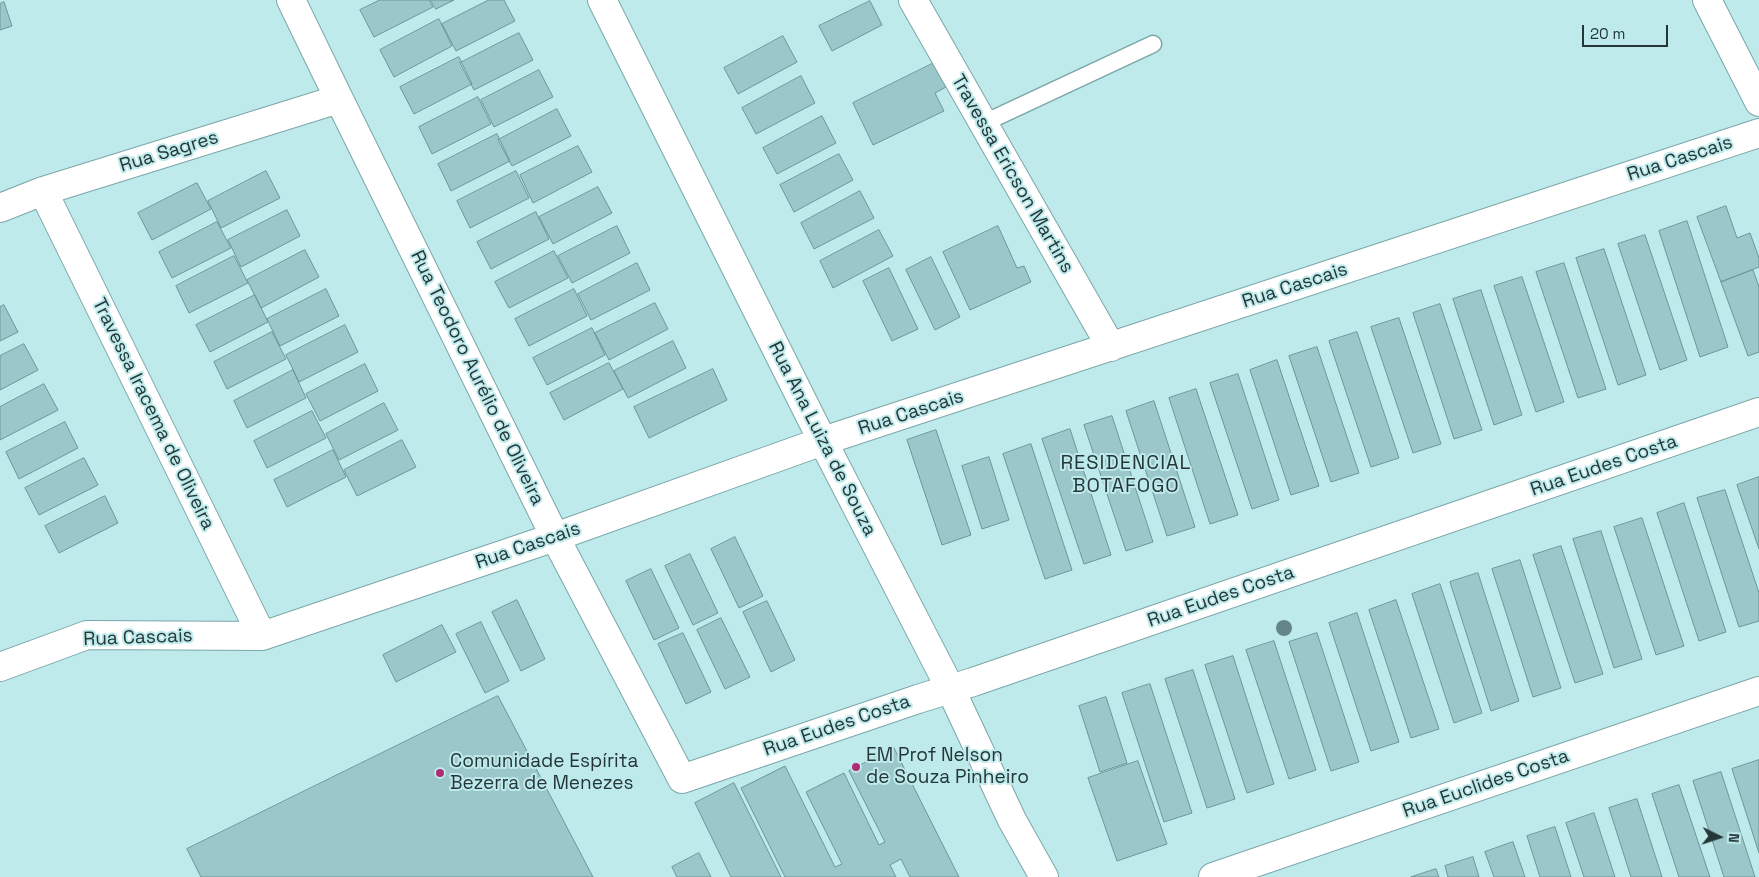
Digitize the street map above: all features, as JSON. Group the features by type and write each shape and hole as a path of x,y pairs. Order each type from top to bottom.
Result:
{"street":[{"name":"Rua Teodoro Aurélio de Oliveira","path":"292,0 338,99 555,537 682,779"},
{"name":"Rua Ana Luiza de Souza","path":"602,0 823,441 950,688 1012,820 1044,877"},
{"name":"Travessa Ericson Martins","path":"913,0 1111,347"},
{"path":"1707,0 1759,102"},
{"name":"Rua Sagres","path":"0,208 43,191 338,99"},
{"name":"Rua Cascais","path":"0,667 87,635 262,636 555,537 823,441 1759,133"},
{"name":"Travessa Iracema de Oliveira","path":"43,191 262,636"},
{"name":"Rua Eudes Costa","path":"682,779 950,688 973,682 1759,412"},
{"name":"Rua Euclides Costa","path":"1213,877 1759,691"}],"lane":[{"path":"984,123 1152,44"}],"building":[{"path":"380,0 429,0 433,7 374,37 360,10"},
{"path":"431,0 454,0 436,9"},
{"path":"489,0 504,0 515,21 456,51 442,24"},
{"path":"870,1 882,25 832,51 819,26"},
{"path":"4,2 12,26 0,30 0,4"},
{"path":"439,19 452,46 394,77 380,50"},
{"path":"519,33 533,60 474,90 460,63"},
{"path":"783,36 797,62 738,94 724,68"},
{"path":"459,57 472,84 414,114 400,87"},
{"path":"934,63 946,87 935,93 944,111 873,145 853,103"},
{"path":"539,70 553,97 494,127 481,100"},
{"path":"801,76 815,103 756,134 742,108"},
{"path":"478,97 491,124 432,154 419,127"},
{"path":"557,109 571,136 512,166 498,140"},
{"path":"822,116 836,143 777,174 763,148"},
{"path":"497,134 510,161 451,191 438,164"},
{"path":"578,146 592,172 533,203 520,175"},
{"path":"839,154 853,180 794,212 780,185"},
{"path":"266,171 280,198 221,228 208,201"},
{"path":"516,171 529,198 470,228 457,201"},
{"path":"197,183 211,209 152,240 138,213"},
{"path":"598,187 612,213 553,244 539,217"},
{"path":"860,191 874,218 814,249 801,223"},
{"path":"1726,206 1737,238 1750,233 1759,258 1759,267 1721,282 1697,217"},
{"path":"287,210 300,236 241,267 228,240"},
{"path":"536,212 549,239 491,269 477,242"},
{"path":"1687,221 1728,347 1700,357 1659,231"},
{"path":"217,222 231,248 172,278 159,252"},
{"path":"617,226 630,253 572,283 558,256"},
{"path":"998,226 1017,268 1024,266 1031,282 970,310 943,252"},
{"path":"879,230 893,256 833,288 820,261"},
{"path":"1645,235 1687,360 1660,370 1618,244"},
{"path":"1604,249 1646,375 1618,385 1576,258"},
{"path":"305,250 319,277 261,308 247,280"},
{"path":"554,251 568,278 509,308 495,282"},
{"path":"234,256 248,283 189,313 176,286"},
{"path":"931,257 960,317 935,330 906,270"},
{"path":"637,263 650,290 591,320 578,294"},
{"path":"1564,263 1606,389 1578,398 1536,272"},
{"path":"889,268 918,329 892,341 863,281"},
{"path":"1753,270 1759,287 1759,352 1748,356 1721,282"},
{"path":"1522,277 1564,402 1536,412 1494,286"},
{"path":"326,289 339,316 280,346 267,319"},
{"path":"574,289 587,316 529,346 515,319"},
{"path":"1481,290 1522,415 1494,425 1453,299"},
{"path":"255,295 268,322 210,352 196,325"},
{"path":"655,303 668,329 609,360 595,333"},
{"path":"1440,304 1482,430 1454,439 1413,313"},
{"path":"4,305 18,332 0,341 0,307"},
{"path":"1399,318 1441,444 1413,453 1371,327"},
{"path":"345,325 358,352 299,382 286,355"},
{"path":"592,328 605,355 547,385 533,358"},
{"path":"272,332 286,359 227,389 214,362"},
{"path":"1357,332 1399,458 1371,467 1329,341"},
{"path":"673,341 686,368 628,398 614,371"},
{"path":"24,344 38,370 0,390 0,356"},
{"path":"1317,347 1359,473 1331,482 1289,356"},
{"path":"1277,360 1319,486 1291,495 1250,370"},
{"path":"609,363 623,389 564,420 550,393"},
{"path":"365,364 378,391 320,421 306,394"},
{"path":"713,369 727,400 649,438 634,407"},
{"path":"293,370 306,398 247,428 234,401"},
{"path":"1238,374 1279,500 1252,509 1210,383"},
{"path":"44,384 58,410 0,440 0,407"},
{"path":"1196,389 1238,515 1210,524 1169,398"},
{"path":"1154,401 1195,527 1167,536 1126,411"},
{"path":"384,403 398,430 339,460 326,434"},
{"path":"312,411 326,438 267,468 254,441"},
{"path":"1112,416 1153,542 1126,551 1084,425"},
{"path":"65,422 78,448 19,479 6,452"},
{"path":"1070,429 1111,555 1084,564 1042,439"},
{"path":"936,430 971,535 942,545 907,440"},
{"path":"402,440 416,467 357,496 344,470"},
{"path":"1031,444 1072,570 1045,579 1003,454"},
{"path":"333,450 346,477 287,507 274,480"},
{"path":"989,457 1009,520 982,529 962,466"},
{"path":"84,458 98,485 39,515 25,488"},
{"path":"1759,477 1759,549 1737,485"},
{"path":"1725,490 1759,593 1759,621 1739,627 1697,498"},
{"path":"105,496 118,523 59,553 45,526"},
{"path":"1684,503 1726,632 1699,641 1657,513"},
{"path":"1642,518 1684,646 1656,655 1614,527"},
{"path":"1601,531 1642,659 1614,668 1573,539"},
{"path":"735,537 763,596 739,608 711,549"},
{"path":"1561,546 1603,674 1575,683 1533,555"},
{"path":"690,554 718,613 693,625 665,566"},
{"path":"1520,560 1561,688 1533,697 1492,569"},
{"path":"651,569 679,628 654,640 626,581"},
{"path":"1478,573 1519,701 1491,711 1450,582"},
{"path":"1440,584 1482,713 1454,723 1412,594"},
{"path":"517,600 545,659 521,671 492,612"},
{"path":"1396,600 1439,729 1411,738 1369,610"},
{"path":"767,601 795,660 771,672 743,612"},
{"path":"1357,613 1399,742 1371,751 1329,623"},
{"path":"721,618 750,677 725,689 697,630"},
{"path":"481,622 509,681 485,693 456,634"},
{"path":"442,625 456,652 396,682 383,655"},
{"path":"683,633 711,692 686,704 658,644"},
{"path":"1317,633 1359,762 1331,771 1289,642"},
{"path":"1274,641 1316,770 1289,779 1246,650"},
{"path":"1233,656 1274,784 1247,793 1205,665"},
{"path":"1193,670 1235,799 1207,808 1165,679"},
{"path":"1150,684 1192,813 1164,822 1122,693"},
{"name":"Comunidade Espírita Bezerra de Menezes","path":"498,696 593,877 201,877 187,849"},
{"path":"1106,697 1127,763 1100,772 1079,706"},
{"path":"894,748 959,877 910,877 901,859 890,865 896,877 785,877 741,788 785,766 835,867 842,864 806,792 844,773 879,845 885,842 849,771"},
{"path":"1759,760 1759,853 1732,769"},
{"path":"1138,761 1167,844 1117,861 1088,778"},
{"path":"1721,772 1755,877 1724,877 1693,781"},
{"path":"734,783 781,877 731,877 695,803"},
{"path":"1679,785 1710,877 1679,877 1652,794"},
{"path":"1637,799 1662,877 1631,877 1609,808"},
{"path":"1594,813 1615,877 1584,877 1566,823"},
{"path":"1555,827 1571,877 1540,877 1527,836"},
{"path":"1513,842 1525,877 1494,877 1485,852"},
{"path":"699,853 711,877 677,877 672,867"},
{"path":"1473,857 1479,877 1448,877 1445,866"},
{"path":"1436,869 1439,877 1411,877"}],"place":[{"name":"EM Prof Nelson de Souza Pinheiro","path":"856,767"},
{"name":"Comunidade Espírita Bezerra de Menezes","path":"440,773"}],"district":[{"name":"RESIDENCIAL BOTAFOGO","path":"1126,476"}]}
